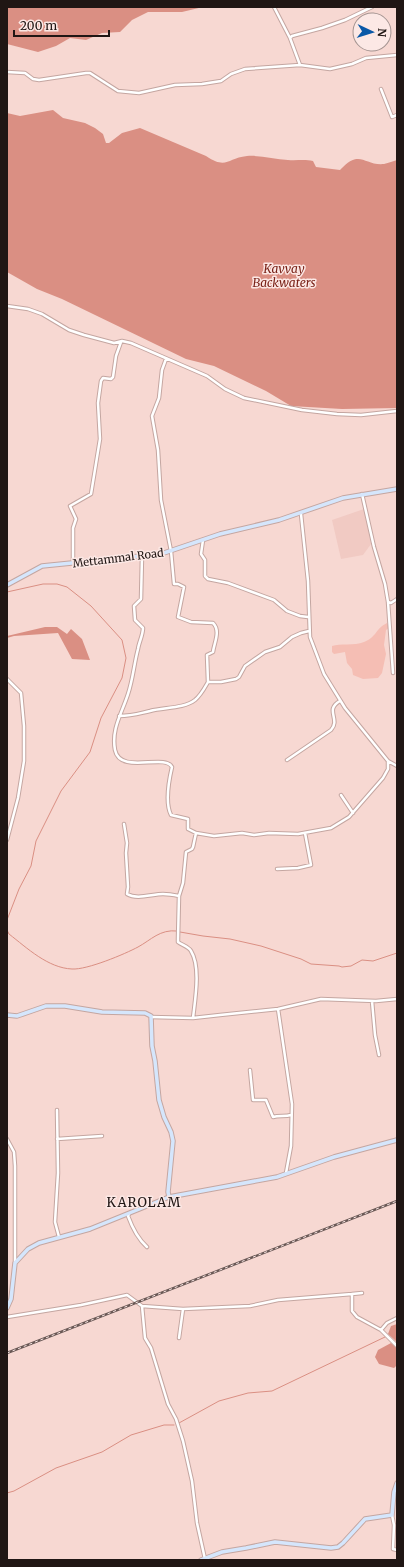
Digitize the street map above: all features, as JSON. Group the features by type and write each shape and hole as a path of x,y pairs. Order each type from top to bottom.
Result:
{"main road":[{"name":"Mettammal Road","path":"7,585 42,566 161,554 220,534 301,514 343,498 397,489"},
{"path":"7,1015 17,1016 46,1006 65,1006 102,1012 145,1013 151,1017 152,1046 159,1100 173,1140 168,1192 169,1197"},
{"path":"7,1308 11,1299 15,1263 28,1249 39,1243 90,1229 169,1197 286,1174 334,1157 397,1140"},
{"path":"203,1559 222,1552 275,1542 332,1548 343,1543 365,1519 392,1515 394,1492 397,1483"}],"street":[{"path":"274,7 290,38 300,65"},
{"path":"290,38 295,35 345,20 372,7"},
{"path":"7,72 25,73 33,79 39,80 90,73 118,91 139,93 175,85 202,84 222,81 231,74 245,69 300,65 330,69 352,64 366,58 397,55"},
{"path":"381,89 392,117 397,115"},
{"path":"7,306 28,309 42,314 69,330 84,335 114,343 131,343 207,376 225,389 244,398 302,410 360,415 397,411"},
{"path":"73,563 73,528 76,519 70,506 91,494 100,439 98,403 101,381 103,378 113,377 116,356 121,342"},
{"path":"119,716 136,715 149,711 166,709 188,703 196,699 208,682 208,655 213,652 217,634 217,629 213,623 191,622 178,617 184,587 174,584 171,551 161,500 158,450 152,416 159,398 162,370 166,359"},
{"path":"362,494 374,547 385,584 388,602 393,673"},
{"path":"301,514 308,581 308,617 310,638 324,674 340,701 388,761 397,766"},
{"path":"203,540 201,554 205,560 205,576 208,579 228,583 274,600 287,611 300,616 308,617"},
{"path":"142,556 141,599 134,606 135,620 143,628 143,632 138,646 130,690 119,716 115,734 116,753 125,761 140,763 166,762 171,765 168,796 169,812 171,815 188,819 188,829 196,833 214,836 242,833 254,835 305,833 331,828 353,813 387,774 388,761"},
{"path":"388,602 391,603 397,599"},
{"path":"208,682 221,682 236,679 239,677 244,666 265,652 280,647 292,637 309,631"},
{"path":"7,679 21,693 24,726 24,761 18,798 7,840"},
{"path":"287,760 330,730 334,724 332,709 334,704 340,701"},
{"path":"341,795 353,813"},
{"path":"124,824 127,843 127,894 130,896 163,894 179,896"},
{"path":"193,1018 196,992 196,969 190,950 178,942 179,896 183,883 186,852 193,847 196,833"},
{"path":"277,869 298,868 311,864 305,833"},
{"path":"151,1017 193,1018 278,1009 321,999 372,1001 397,999"},
{"path":"372,1001 375,1035 379,1055"},
{"path":"278,1009 292,1104 290,1146 286,1174"},
{"path":"250,1070 253,1100 266,1100 274,1117 278,1115 285,1117 291,1115"},
{"path":"57,1110 58,1173 56,1222 59,1237"},
{"path":"57,1139 102,1136"},
{"path":"7,1139 14,1152 15,1166 15,1263"},
{"path":"129,1213 128,1216 132,1225 142,1242 147,1247"},
{"path":"7,1318 128,1295 142,1306 183,1309 250,1306 278,1300 362,1293"},
{"path":"352,1294 352,1311 357,1317 381,1330 397,1346"},
{"path":"142,1306 145,1338 151,1348 168,1404 176,1419 192,1481 203,1559"},
{"path":"179,1338 183,1309"},
{"path":"381,1330 387,1323 397,1318"},
{"path":"392,1515 394,1525 393,1549 397,1550"}],"shaded area":[{"path":"364,509 371,544 363,555 341,559 332,520"},
{"path":"387,623 389,628 386,630 384,645 386,654 382,673 378,678 363,679 353,675 352,669 347,663 345,652 334,654 332,652 332,646 356,644 368,640"}],"water":[{"path":"7,7 203,7 182,12 148,12 132,20 120,32 102,33 86,40 70,38 56,46 38,52 7,44"},
{"name":"Kavvay Backwaters","path":"53,110 63,118 85,123 95,128 103,134 106,143 109,143 122,133 140,128 223,163 240,157 257,156 288,160 310,160 313,161 316,167 340,170 352,160 357,159 377,164 384,164 397,160 397,408 342,409 291,406 266,391 214,366 186,359 62,299 37,289 7,272 7,113 20,116"},
{"path":"45,627 57,627 67,634 71,629 82,639 90,660 72,659 58,633 14,636 7,638 7,636"},
{"path":"397,1324 397,1342 388,1334 391,1326"},
{"path":"391,1343 397,1348 397,1365 394,1368 379,1364 375,1357 378,1350"}],"waterway":[{"path":"7,592 43,584 57,584 67,587 91,606 122,640 126,658 122,678 101,718 90,752 61,791 36,841 31,866 19,889 7,920"},
{"path":"7,930 9,934 46,961 63,968 72,969 79,969 106,961 138,947 161,933 177,931"},
{"path":"180,932 230,939 261,946 301,959 311,964 342,967 351,966 362,960 373,961 397,953"},
{"path":"179,1423 219,1401 248,1393 272,1391 385,1337"},
{"path":"7,1493 14,1491 56,1468 102,1452 131,1435 164,1425 174,1425"}],"railway":[{"path":"7,1353 397,1201"}],"district":[{"name":"KAROLAM","path":"144,1202"}]}
